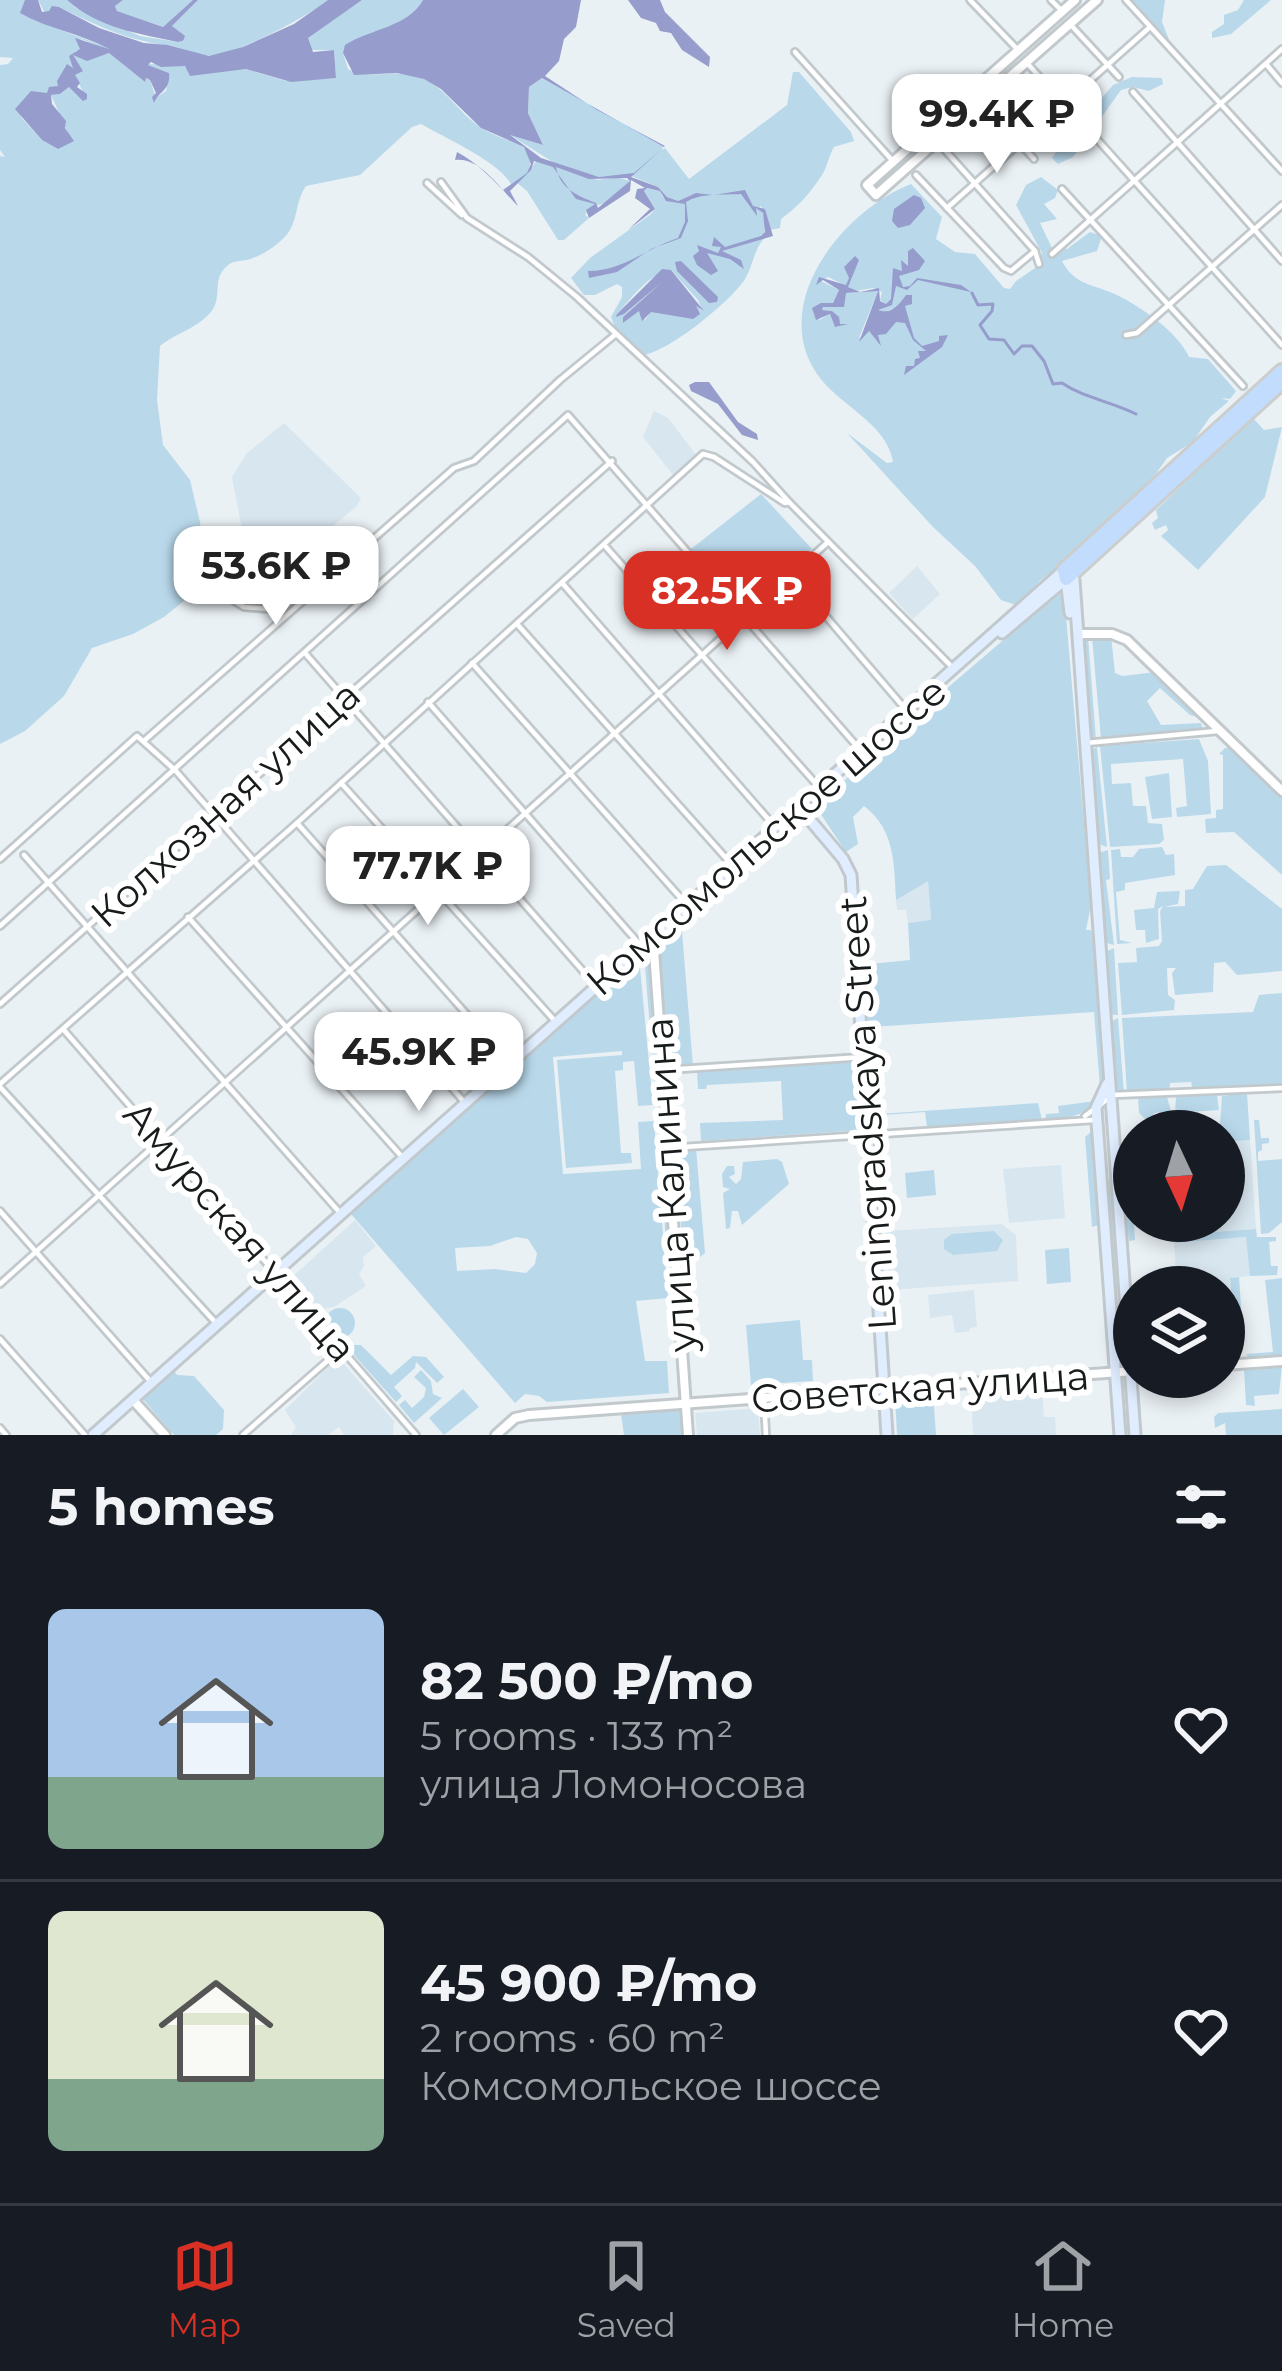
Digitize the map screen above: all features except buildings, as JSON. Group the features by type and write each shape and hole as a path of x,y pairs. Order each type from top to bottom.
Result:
{"main road":[{"name":"Комсомольское шоссе","path":"1268,390 1282,371"},
{"name":"Комсомольское шоссе","path":"89,1435 1282,382"},
{"path":"1067,574 1114,1108 1098,1107"},
{"name":"Leningradskaya Street","path":"800,808 851,874 887,1435"},
{"path":"1110,1090 1098,1107 1097,1126 1113,1341"},
{"path":"1101,1178 1113,1177"},
{"path":"1117,1398 1120,1435"},
{"path":"1134,1398 1135,1435"}],"street":[{"path":"970,0 1018,50"},
{"path":"1051,0 1062,11"},
{"path":"1075,0 867,185 876,195 1097,0"},
{"path":"1126,0 1282,170"},
{"path":"1070,24 1119,77"},
{"path":"947,208 1150,27"},
{"path":"1052,254 1282,49"},
{"path":"795,52 893,161"},
{"path":"1027,63 1078,120"},
{"path":"1266,64 1282,82"},
{"path":"1133,92 1282,262"},
{"path":"983,102 1034,159"},
{"path":"928,131 1035,251 1039,264"},
{"path":"1096,138 1282,345"},
{"path":"916,175 1007,271 1035,251"},
{"path":"441,182 467,218"},
{"path":"427,183 453,210 528,257 616,334 753,462 955,670"},
{"path":"1062,188 1244,386"},
{"path":"1126,335 1137,333 1282,205"},
{"path":"145,740 454,468 474,461 616,334"},
{"path":"0,926 568,415 862,752"},
{"path":"217,1324 0,1086 703,454 789,502"},
{"name":"Колхозная улица","path":"0,1004 612,461"},
{"path":"0,1284 829,542"},
{"path":"604,545 821,789"},
{"path":"222,593 244,607 270,609 320,570 338,569"},
{"path":"792,577 907,711"},
{"path":"563,584 776,828"},
{"path":"517,624 733,866"},
{"path":"1075,634 1112,634 1127,640 1282,791"},
{"path":"305,653 596,986"},
{"path":"472,663 687,905"},
{"path":"428,703 640,946"},
{"path":"1198,736 1207,731 1204,716"},
{"path":"1083,743 1198,736 1220,730"},
{"path":"0,860 137,736 145,740 465,1103"},
{"path":"341,783 556,1022"},
{"path":"297,823 510,1062"},
{"path":"24,855 341,1214"},
{"path":"188,916 403,1158"},
{"name":"улица Калинина","path":"652,935 688,1435"},
{"name":"Амурская улица","path":"63,1029 416,1435"},
{"path":"662,1070 863,1057"},
{"path":"1110,1090 1282,1088"},
{"path":"1080,1119 1098,1107"},
{"path":"668,1148 1080,1119 1091,1119 1097,1126"},
{"path":"0,1211 152,1383"},
{"path":"0,1339 89,1435"},
{"path":"243,1435 342,1348"},
{"path":"1245,1364 1282,1361"},
{"name":"Советская улица","path":"496,1435 522,1416 1113,1372"},
{"path":"764,1398 766,1435"},
{"path":"133,1400 165,1435"},
{"path":"0,1428 6,1435"}],"shaded area":[{"path":"0,0 25,0 25,7 50,26 109,50 81,39 80,50 74,52 109,53 145,82 145,78 150,80 156,98 166,91 169,73 148,65 140,73 134,61 113,50 140,56 147,64 182,65 198,72 246,69 286,81 336,78 334,50 310,50 307,40 311,35 362,0 423,0 408,17 343,53 348,69 413,75 431,83 480,127 524,147 531,160 529,171 537,160 598,180 630,181 611,201 589,208 585,215 589,218 558,240 527,191 516,182 512,186 485,160 421,124 360,175 306,186 293,225 283,238 258,256 227,266 208,315 160,346 157,400 163,445 190,480 205,575 200,588 164,617 92,648 64,696 25,731 0,744 0,156 5,157 0,150 0,65 13,58 0,57","holes":["76,62 80,69 75,75 83,92 69,87 51,95 68,133 58,149 42,140 21,117 60,87"]},
{"path":"38,0 67,0 140,36 178,42 184,41 172,26 198,0 328,0 271,34 211,56 124,35 59,7 45,13"},
{"path":"123,0 193,0 163,27 117,11 115,6"},
{"path":"1131,0 1165,0 1162,22 1170,42"},
{"path":"1244,0 1271,0 1231,34 1212,38 1212,32 1224,24 1224,15 1238,10"},
{"path":"793,72 799,72 851,132 854,141 834,147 822,175 781,219 780,228 770,230 759,208 765,222 762,238 766,236 737,289 684,335 644,355 617,332 611,317 622,287 617,284 584,295 571,278 590,258 651,214 655,209 644,191 647,188 660,191 663,197 678,201 658,187 629,175 599,177 556,164 510,135 543,145 528,113 529,87 542,78 663,146 689,179 787,105","holes":["671,270 702,311 696,305 690,318 651,311 645,320 639,310 623,323 623,317 664,280 624,314 617,314 648,281"]},
{"path":"1132,77 1162,78 1163,84 1149,91 1121,90 1073,157 1058,164 1052,158 1058,149 1113,85"},
{"path":"1041,177 1058,190 1044,204 1057,219 1040,223 1052,248 1067,249 1090,232 1102,236 1097,251 1062,261 1073,275 1147,313 1176,338 1189,357 1208,359 1236,391 1230,399 1221,398 1229,401 1210,417 1193,442 1167,458 1149,484 1122,505 1086,549 1042,579 1016,605 1001,600 975,566 847,433 887,463 893,462 871,424 815,371 804,343 802,315 808,287 840,235 886,196 911,184 942,217 936,239 955,252 975,254 1010,289 1038,266 1042,253 1016,205 1026,185","holes":["828,277 856,291 873,288 882,292 880,300 885,304 877,310 895,308 883,315 889,326 877,336 868,331 859,338 878,291 846,293 833,306 823,307 821,310 832,311 840,324 834,324 830,314 819,320 821,303 833,303 839,290 821,281"]},
{"path":"654,411 668,418 697,456 673,475 643,437"},
{"path":"1253,418 1264,430 1282,427 1265,497 1198,570 1161,536 1168,530 1166,525 1155,530 1156,510"},
{"path":"284,423 361,498 273,576 264,577 246,551 232,477 246,454"},
{"path":"761,494 812,549 744,610 691,549"},
{"path":"917,566 940,594 913,619 889,593"},
{"path":"1064,593 1091,905 1086,930 1091,930 1094,943 1103,1089 1098,1098 1092,1105 1079,1114 1045,1120 1046,1114 1059,1113 1058,1106 1095,1101 1100,1087 1094,1012 872,1027 879,1114 1038,1103 1042,1120 927,1127 925,1112 884,1115 884,1130 875,1131 865,976 870,964 910,960 908,923 931,920 928,881 896,900 891,848 874,815 864,806 853,817 858,844 846,852 816,807 904,725"},
{"path":"1111,636 1115,673 1155,672 1201,718 1190,715 1160,688 1147,701 1161,725 1201,723 1203,731 1101,739 1092,637"},
{"path":"1088,637 1096,740 1087,736 1082,639"},
{"path":"1199,739 1208,761 1211,814 1177,817 1176,808 1187,806 1183,759 1111,764 1112,784 1131,783 1133,806 1146,806 1148,823 1162,824 1164,840 1110,847 1100,746"},
{"path":"1097,747 1107,847 1096,843 1088,752"},
{"path":"1232,748 1282,794 1282,875 1234,832 1206,833 1205,819 1216,818 1216,810 1223,809 1223,755 1219,754"},
{"path":"1169,773 1172,817 1152,819 1145,777"},
{"path":"1162,847 1166,855 1174,854 1175,875 1125,883 1125,890 1116,892 1120,940 1132,943 1117,944 1111,850 1120,849 1121,857 1133,857 1139,849"},
{"path":"1108,850 1110,879 1106,880 1114,945 1103,942 1098,853"},
{"path":"1226,865 1282,909 1282,971 1237,975 1225,962 1214,963 1213,992 1175,995 1172,973 1176,968 1167,968 1174,1010 1122,1015 1118,963 1137,962 1136,948 1159,946 1162,941 1163,906 1158,909 1159,939 1146,943 1145,930 1136,930 1134,910 1154,908 1157,892 1180,891 1178,904 1164,907 1185,906 1185,890 1193,889 1207,866"},
{"path":"928,879 931,921 908,923 906,910 897,910 896,900"},
{"path":"681,919 693,1066 668,1068 658,939"},
{"path":"1114,948 1118,1015 1108,1008 1105,952"},
{"path":"649,951 661,1103 656,1103 644,954"},
{"path":"639,957 653,1105 638,1106 634,1061 623,1062 623,1070 615,1071 621,1153 631,1153 632,1163 566,1168 557,1060 622,1055 622,1051 553,1057 563,1174 641,1169 638,1122 654,1121 668,1298 636,1301 645,1361 667,1361 669,1393 547,1402 525,1394 515,1403 351,1214 503,1078 514,1074 512,1069","holes":["528,1239 537,1253 526,1273 457,1271 455,1248"]},
{"path":"1282,993 1282,1086 1193,1091 1191,1082 1170,1083 1169,1092 1127,1093 1122,1018 1253,1012 1259,995"},
{"path":"1118,1018 1124,1093 1114,1087 1110,1022"},
{"path":"856,1060 861,1130 701,1141 700,1123 783,1120 781,1081 698,1089 697,1071"},
{"path":"1247,1093 1250,1140 1245,1140 1245,1110 1221,1110 1222,1096"},
{"path":"1217,1095 1219,1110 1175,1110 1176,1097"},
{"path":"1167,1097 1171,1110 1139,1110 1138,1098"},
{"path":"1254,1120 1259,1120 1261,1138 1269,1138 1258,1152 1258,1161 1282,1159 1282,1222 1261,1234"},
{"path":"658,1123 662,1123 671,1244 666,1244"},
{"path":"1096,1132 1093,1148 1102,1224 1092,1227 1085,1137"},
{"path":"1245,1140 1250,1140 1256,1229 1245,1230"},
{"path":"696,1148 705,1253 684,1270 676,1150"},
{"path":"777,1159 789,1184 742,1225 738,1211 732,1211 726,1229 723,1193 730,1189 723,1187 722,1174 727,1166 734,1166 735,1174 729,1177 736,1184 743,1162"},
{"path":"1061,1165 1065,1218 1009,1223 1003,1169"},
{"path":"934,1170 936,1195 907,1198 905,1173"},
{"path":"1107,1180 1113,1180 1113,1242 1118,1242 1120,1266 1113,1266 1112,1286"},
{"path":"355,1220 376,1246 363,1257 359,1274 366,1286 334,1307 317,1310 290,1279"},
{"path":"1002,1224 1016,1235 1018,1281 890,1290 886,1231"},
{"path":"1256,1229 1257,1237 1276,1237 1269,1242 1271,1266 1278,1266 1277,1275 1250,1276 1245,1230"},
{"path":"994,1231 1003,1240 997,1251 953,1255 944,1249 944,1240 952,1234"},
{"path":"1245,1237 1250,1276 1245,1276 1245,1266 1176,1266 1174,1243 1245,1242"},
{"path":"1069,1248 1071,1282 1047,1284 1045,1250"},
{"path":"1282,1278 1282,1357 1250,1359 1246,1354 1273,1352 1265,1280"},
{"path":"974,1290 977,1327 955,1333 952,1315 930,1318 928,1295"},
{"path":"340,1308 351,1312 355,1323 351,1334 340,1338 329,1334 325,1323 329,1312"},
{"path":"800,1320 803,1360 812,1360 813,1381 751,1385 746,1325"},
{"path":"354,1345 361,1345 391,1375 413,1356 426,1357 444,1377 437,1383 416,1362 394,1387 402,1396 396,1402 354,1355"},
{"path":"333,1362 342,1362 394,1421 393,1435 344,1435 339,1427 328,1435 291,1435 296,1427 285,1410"},
{"path":"1282,1365 1279,1394 1254,1396 1255,1406 1246,1405 1245,1369"},
{"path":"172,1368 177,1375 194,1376 224,1410 223,1429 216,1435 174,1435 142,1398"},
{"path":"421,1370 431,1381 433,1394 442,1398 414,1423 399,1405 405,1400 412,1408 424,1397 426,1388 414,1377"},
{"path":"463,1389 479,1407 444,1435 429,1418"},
{"path":"1042,1391 1044,1417 1055,1417 1056,1435 973,1435 971,1395"},
{"path":"933,1394 936,1435 897,1435 895,1397"},
{"path":"678,1407 685,1416 686,1435 624,1435 621,1414"},
{"path":"758,1408 760,1435 697,1435 695,1413"},
{"path":"1282,1409 1282,1435 1226,1435 1225,1423 1215,1428 1218,1413"}],"water":[{"path":"25,0 38,0 42,12 59,7 99,28 144,43 209,56 294,24 328,0 362,0 308,38 313,52 334,50 336,78 291,82 246,69 190,76 185,66 161,67 151,62 148,65 169,73 154,103 156,93 150,80 145,82 109,53 87,61 73,55 83,71 75,75 80,83 77,87 87,99 83,101 69,87 51,95 74,141 58,149 42,140 15,109 31,91 47,93 49,87 58,86 67,64 73,68 69,56 80,49 75,38 109,49 20,13"},
{"path":"67,0 123,0 115,6 117,11 163,27 198,0 172,26 185,36 178,42 106,23"},
{"path":"423,0 581,0 576,27 564,39 559,61 545,76 587,103 542,78 529,87 528,113 543,145 510,135 541,158 599,177 634,173 662,149 631,177 658,187 678,201 696,193 713,195 686,202 688,221 681,238 658,247 678,238 685,222 685,204 666,201 660,191 647,188 644,191 655,209 628,230 650,209 635,198 637,189 645,188 631,180 630,191 589,218 586,210 595,204 576,199 569,189 596,203 598,208 630,181 627,178 589,179 556,167 558,174 553,167 534,161 531,170 510,191 518,206 503,190 527,173 531,164 524,147 481,128 424,79 397,73 354,75 343,53 345,45 416,9"},
{"path":"628,0 660,0 665,12 710,57 709,67 682,50 671,33 641,18"},
{"path":"745,190 753,206 765,209 773,236 722,251 741,260 744,269 730,259 707,253 718,271 711,275 697,265 693,256 699,251 697,245 718,253 721,247 712,246 714,237 725,247 765,232 763,213 756,208 757,216 741,194 714,195"},
{"path":"914,195 925,208 910,225 898,228 892,221 894,209"},
{"path":"913,248 925,261 919,270 899,276 903,287 917,278 961,285 971,292 918,280 907,290 896,286 892,305 878,310 891,310 912,295 912,304 905,306 914,338 922,346 948,335 942,347 904,375 906,366 914,366 920,358 918,351 926,351 913,340 905,323 896,322 886,334 878,335 881,346 869,331 859,342 878,291 846,293 844,307 823,307 839,317 840,324 848,324 835,327 830,314 816,320 812,308 833,303 839,290 823,280 816,285 819,277 846,285 849,278 844,267 855,256 859,260 848,287 860,292 879,288 880,301 886,304 891,299 893,268 902,271 901,260 908,266 908,251"},
{"path":"646,252 617,272 589,278 588,271 612,268"},
{"path":"681,261 718,297 717,302 709,303 677,271 675,262"},
{"path":"662,269 671,270 704,311 696,306 700,314 693,319 651,312 642,321 639,311 623,323 623,317 662,282 624,314 617,314"},
{"path":"709,382 738,422 757,434 758,440 742,435 718,404 691,391 689,385"}],"waterway":[{"path":"972,293 978,305 993,304 980,325 989,339 1004,340 1014,354 1022,346 1032,346 1053,384 1062,383 1136,414"}]}
